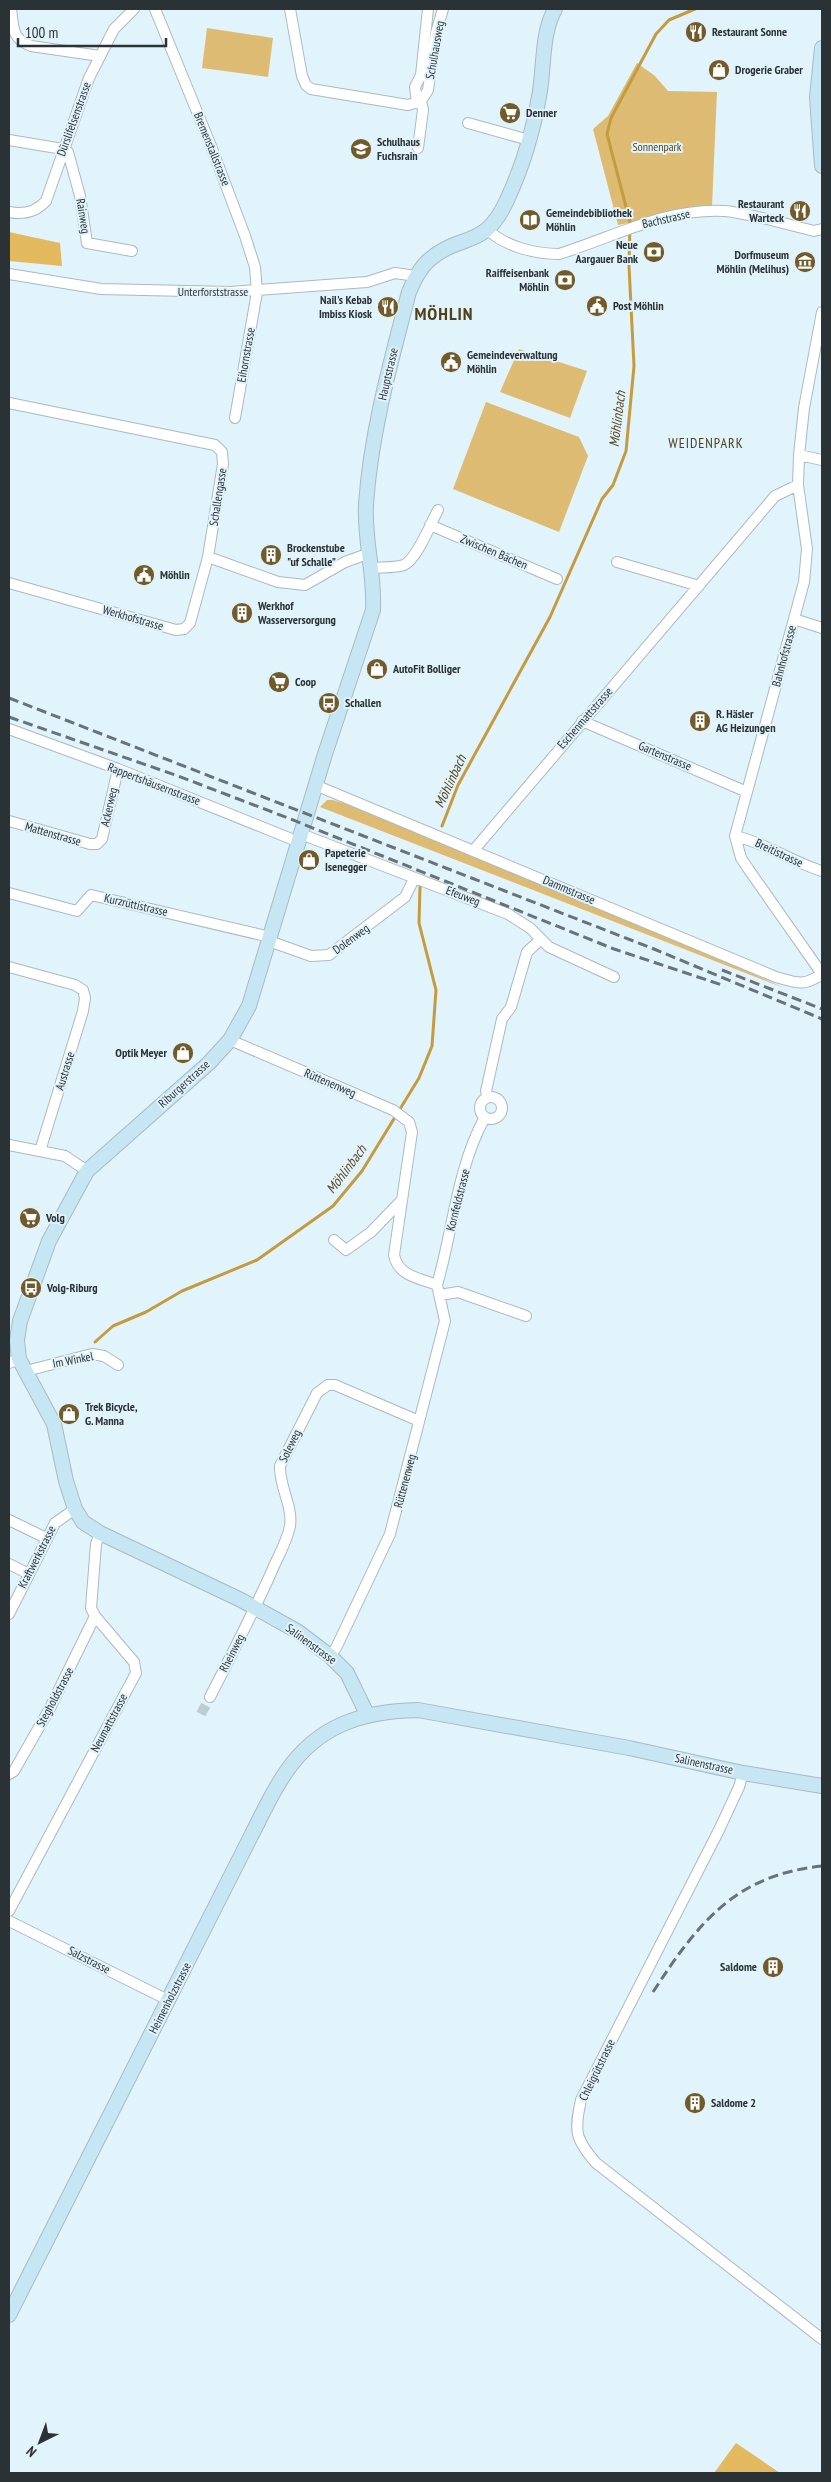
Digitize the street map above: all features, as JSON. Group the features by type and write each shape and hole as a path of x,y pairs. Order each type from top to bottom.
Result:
{"street":[{"path":"11,9 14,35 20,42 31,46 100,56"},
{"name":"Dürslifelsenstrasse","path":"9,212 19,214 29,212 40,207 46,200 80,99 114,29 134,9"},
{"name":"Bremenstallstrasse","path":"155,9 245,236 255,267 257,292"},
{"path":"290,9 302,76 306,85 311,89 408,105 419,102"},
{"name":"Schulhausweg","path":"418,148 423,110 415,87 421,75 428,9"},
{"name":"Schulhausweg","path":"419,102 428,90 436,33 443,9"},
{"path":"488,230 507,199 529,140 540,92 548,32 555,9"},
{"path":"822,48 817,98 822,166"},
{"path":"468,123 529,140"},
{"path":"9,140 64,149"},
{"name":"Rainweg","path":"64,149 70,155 80,196 88,243 132,251"},
{"name":"Bachstrasse","path":"488,230 505,242 545,254 559,254 660,218 692,212 726,211 814,231 822,229"},
{"name":"Hauptstrasse","path":"315,785 370,623 374,590 366,505 380,409 408,292 416,276 428,260 488,230"},
{"name":"Unterforststrasse","path":"9,274 101,289 257,292 367,282 395,272 416,276"},
{"name":"Eihornstrasse","path":"235,418 257,292"},
{"name":"Bahnhofstrasse","path":"736,836 804,582 808,549 798,485 799,455 804,408 822,312"},
{"name":"Schallengasse","path":"9,403 215,446 222,452 223,464 208,557"},
{"path":"799,455 822,460"},
{"name":"Eschenmattstrasse","path":"473,851 775,496 798,485"},
{"path":"372,568 403,566 408,562 438,510"},
{"name":"Zwischen Bächen","path":"430,525 557,579"},
{"path":"208,557 278,582 305,585 345,562 370,553"},
{"name":"Werkhofstrasse","path":"9,583 176,630 184,629 190,623 208,557"},
{"path":"617,562 699,586"},
{"path":"794,619 822,628"},
{"name":"Gartenstrasse","path":"582,721 747,792"},
{"name":"Rappertshäusernstrasse","path":"9,729 300,838"},
{"name":"Ackerweg","path":"97,844 102,839 118,770"},
{"name":"Riburgerstrasse","path":"18,1364 18,1331 32,1288 49,1241 87,1171 209,1063 230,1040 249,1006 315,785"},
{"name":"Dammstrasse","path":"315,785 776,976 802,984 822,974"},
{"name":"Mattenstrasse","path":"9,822 90,844 97,844"},
{"path":"736,836 742,858 749,870 822,974"},
{"name":"Breitistrasse","path":"736,836 754,841 804,866 822,871"},
{"name":"Efeuweg","path":"300,838 508,914 530,928 549,947 614,978"},
{"name":"Dolenweg","path":"270,939 311,956 329,955 405,897 414,879"},
{"name":"Kurzrüttistrasse","path":"9,893 77,911 91,895 270,939"},
{"name":"Kornfeldstrasse","path":"436,1284 463,1176 478,1130 485,1117 480,1111 480,1104 488,1097 486,1091 502,1019 511,1007 527,952 541,939"},
{"name":"Austrasse","path":"9,967 75,985 83,990 85,998 40,1151"},
{"name":"Rüttenenweg","path":"230,1040 396,1112 409,1122 412,1132 394,1255 396,1262 407,1274 436,1284 445,1321 390,1534 336,1648 330,1656"},
{"path":"485,1117 492,1119 498,1117 502,1111 502,1104 498,1098 488,1097"},
{"path":"9,1145 65,1156 87,1171"},
{"path":"334,1240 346,1250 371,1232 401,1201"},
{"path":"440,1295 458,1292 526,1316"},
{"name":"Im Winkel","path":"18,1364 92,1354 104,1356 118,1365"},
{"name":"Salinenstrasse","path":"18,1364 54,1424 66,1481 75,1509 83,1522 100,1533 255,1608 297,1631 330,1656 347,1673 367,1714 391,1710 418,1710 629,1748 743,1773 822,1786"},
{"name":"Soleweg","path":"255,1608 290,1525 290,1514 279,1479 280,1466 317,1393 328,1385 335,1384 420,1420"},
{"name":"Kraftwerkstrasse","path":"9,1614 46,1538 59,1518 75,1509"},
{"path":"9,1520 46,1538"},
{"path":"95,1616 91,1608 91,1600 96,1544 100,1533"},
{"path":"9,1564 29,1574"},
{"name":"Rheinweg","path":"210,1697 255,1608"},
{"name":"Stegholdstrasse","path":"9,1774 14,1771 50,1708 95,1616"},
{"name":"Neumattstrasse","path":"9,1911 136,1673 134,1662 95,1616"},
{"name":"Heimenholzstrasse","path":"9,2315 251,1836 286,1772 309,1745 339,1725 367,1714"},
{"name":"Chleigrütstrasse","path":"743,1773 740,1786 720,1830 581,2100 575,2126 580,2145 596,2163 822,2339"},
{"name":"Salzstrasse","path":"9,1921 168,2000"}],"green space":[{"path":"207,28 273,38 268,77 202,68"},
{"name":"Sonnenpark","path":"637,63 655,76 668,91 717,92 712,206 618,225 593,129 608,116"},
{"path":"519,349 587,371 570,418 500,392"},
{"path":"486,402 579,437 588,456 559,532 453,489"},
{"path":"327,800 363,809 699,949 784,988 320,807"}],"shaded area":[{"path":"9,232 60,243 62,266 9,261"},
{"path":"736,2443 780,2473 714,2473"}],"waterway":[{"name":"Möhlinbach","path":"442,826 458,785 550,617 602,499 613,485 626,451 634,366 629,266 630,222 607,134 611,118 656,34 669,20 695,9"},
{"name":"Möhlinbach","path":"95,1342 113,1326 146,1312 182,1291 257,1260 333,1206 362,1171 419,1078 432,1046 436,990 419,923 420,887"}],"tunnel":[{"path":"201,1714 210,1697"}],"railway":[{"path":"9,698 654,949 822,1019"},
{"path":"9,717 178,776 288,818 614,949 725,986"},
{"path":"722,970 822,1009"},
{"path":"653,1992 686,1944 722,1906 742,1892 765,1880 792,1871 822,1866"}],"place":[{"name":"Restaurant Sonne","path":"696,32"},
{"name":"Drogerie Graber","path":"719,70"},
{"name":"Denner","path":"510,113"},
{"name":"Schulhaus Fuchsrain","path":"361,149"},
{"name":"Restaurant Warteck","path":"800,211"},
{"name":"Gemeindebibliothek Möhlin","path":"530,220"},
{"name":"Neue Aargauer Bank","path":"654,252"},
{"name":"Dorfmuseum Möhlin (Melihus)","path":"805,262"},
{"name":"Raiffeisenbank Möhlin","path":"565,280"},
{"name":"Post Möhlin","path":"597,306"},
{"name":"Nail's Kebab Imbiss Kiosk","path":"388,307"},
{"name":"Gemeindeverwaltung Möhlin","path":"451,362"},
{"name":"Brockenstube \"uf Schalle\"","path":"271,555"},
{"name":"Möhlin","path":"144,575"},
{"name":"Werkhof Wasserversorgung","path":"242,613"},
{"name":"AutoFit Bolliger","path":"377,669"},
{"name":"Coop","path":"279,682"},
{"name":"Schallen","path":"329,703"},
{"name":"R. Häsler AG Heizungen","path":"700,721"},
{"name":"Papeterie Isenegger","path":"309,860"},
{"name":"Optik Meyer","path":"183,1053"},
{"name":"Volg","path":"30,1218"},
{"name":"Volg-Riburg","path":"31,1288"},
{"name":"Trek Bicycle, G. Manna","path":"69,1414"},
{"name":"Saldome","path":"773,1967"},
{"name":"Saldome 2","path":"695,2103"}],"district":[{"name":"MÖHLIN","path":"444,314"},
{"name":"WEIDENPARK","path":"706,443"}]}
